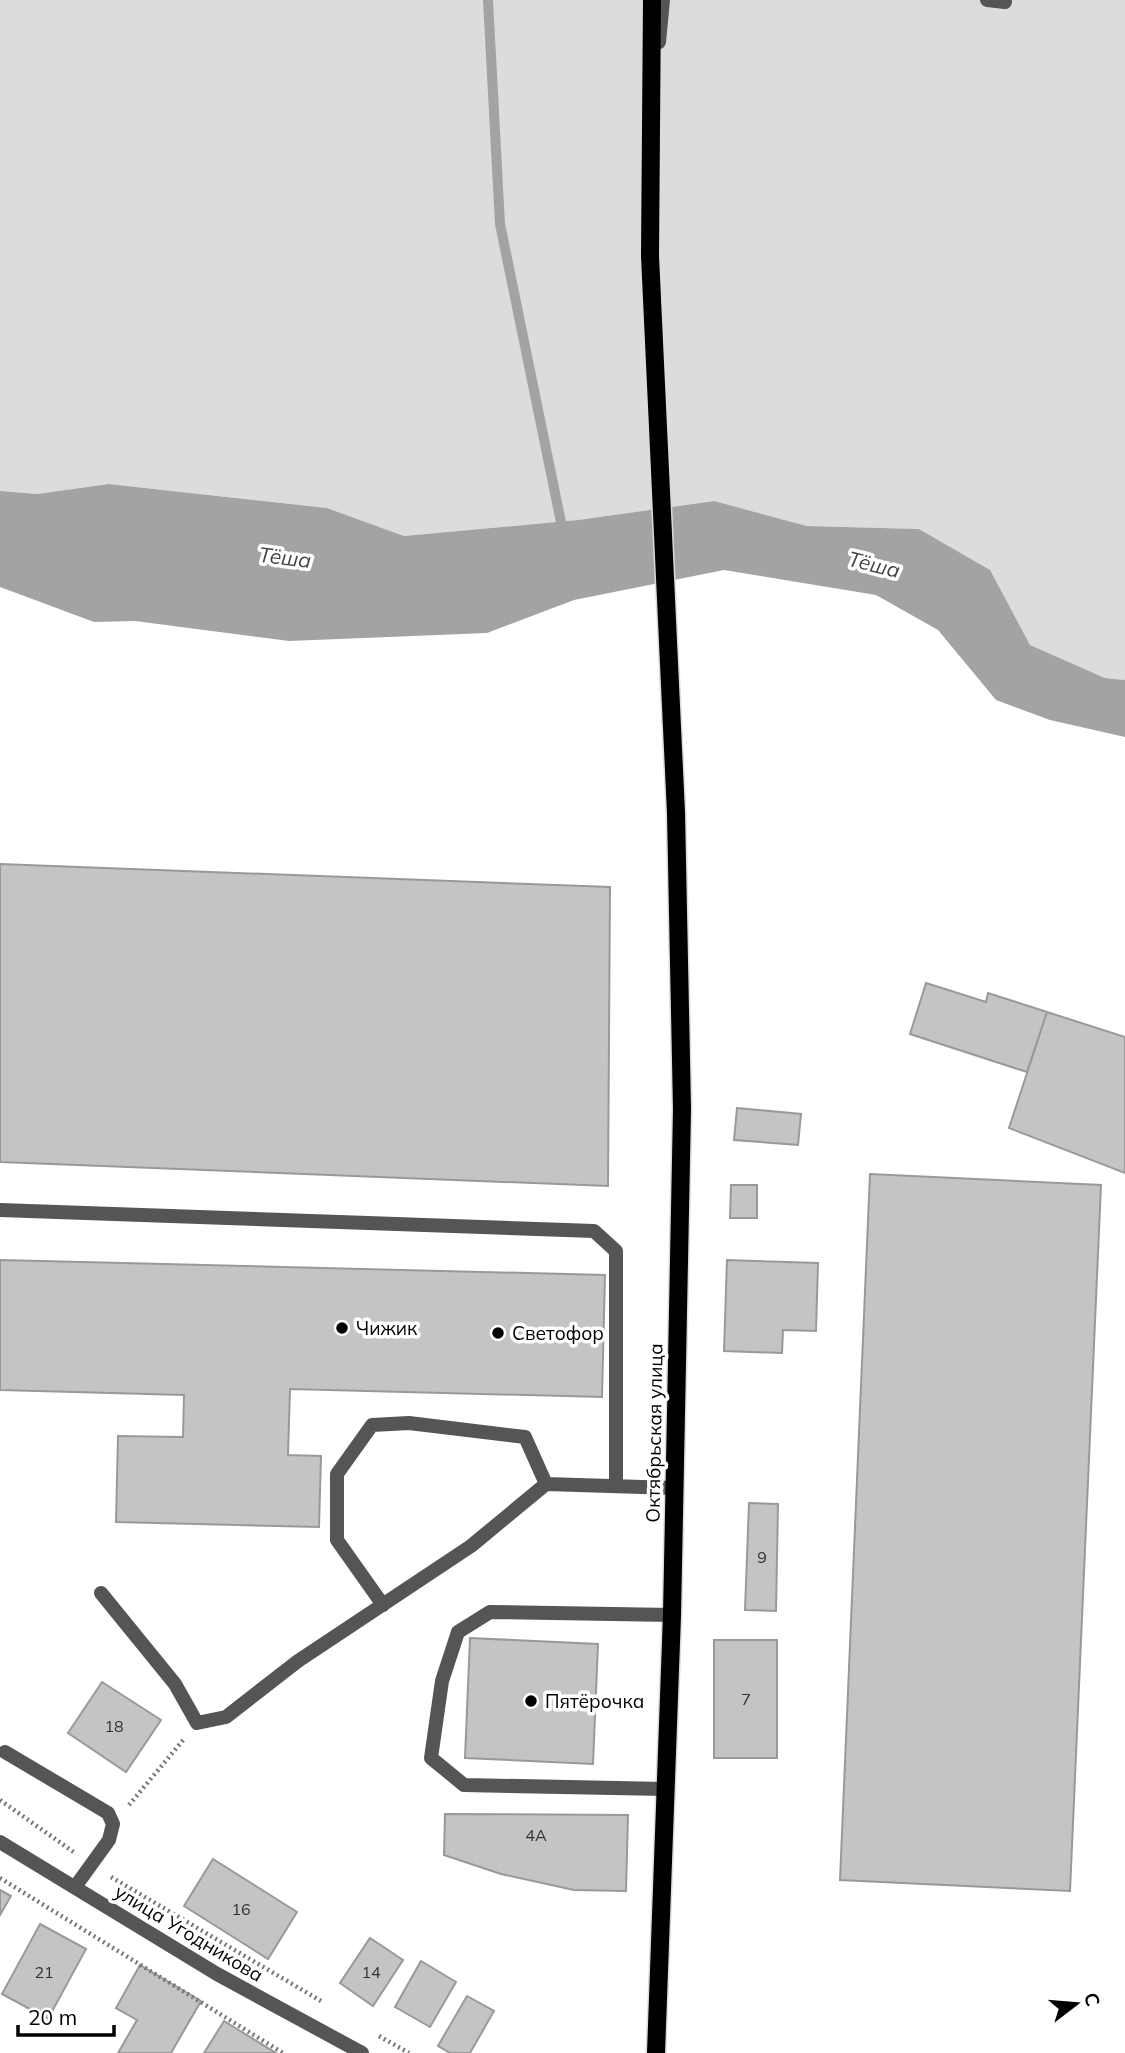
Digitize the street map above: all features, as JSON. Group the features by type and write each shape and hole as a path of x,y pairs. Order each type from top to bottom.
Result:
{"main road":[{"name":"Октябрьская улица","path":"652,0 650,256 676,813 682,1109 672,1615 656,2053"}],"street":[{"path":"650,138 663,0"},
{"path":"987,0 1005,2"},
{"path":"0,1210 594,1231 616,1251 617,1486"},
{"path":"383,1605 337,1540 337,1474 372,1425 409,1423 525,1437 546,1484"},
{"path":"101,1593 175,1684 197,1723 226,1717 298,1661 471,1546 546,1484 674,1488"},
{"path":"665,1789 464,1785 431,1758 442,1681 458,1632 490,1612 672,1615"},
{"path":"5,1752 108,1813 113,1824 109,1840 75,1887"},
{"name":"улица Угодникова","path":"0,1842 217,1974 362,2053"}],"path":[{"path":"113,1824 197,1723"},
{"path":"0,1800 91,1865 326,2004"},
{"path":"0,1878 283,2053"},
{"path":"373,2032 409,2053"}],"shaded area":[{"path":"0,0 1125,0 1125,680 1105,678 1030,645 989,570 919,529 807,526 713,501 578,520 404,536 327,508 109,484 37,494 0,491"}],"water":[{"path":"109,484 327,508 404,536 578,520 714,501 807,526 919,529 990,570 1030,645 1105,678 1125,680 1125,737 1050,720 996,700 938,630 876,595 724,570 574,600 487,633 289,641 135,621 94,622 0,587 0,491 37,494"}],"building":[{"path":"0,864 610,887 608,1186 0,1162"},
{"path":"926,983 986,1002 988,993 1047,1012 1027,1072 910,1034"},
{"path":"1047,1012 1125,1037 1125,1173 1009,1128"},
{"path":"737,1108 801,1114 798,1145 734,1140"},
{"path":"870,1174 1101,1185 1070,1891 840,1880"},
{"path":"731,1185 757,1185 757,1218 730,1218"},
{"path":"0,1260 605,1275 602,1397 290,1389 288,1455 321,1456 319,1527 116,1522 118,1436 183,1437 184,1395 0,1390"},
{"path":"727,1260 818,1263 816,1331 783,1330 782,1353 724,1351"},
{"path":"749,1503 778,1504 776,1611 745,1610"},
{"name":"Пятёрочка","path":"470,1638 598,1644 593,1764 465,1758"},
{"path":"714,1640 777,1640 777,1758 714,1758"},
{"path":"102,1682 161,1720 126,1772 68,1733"},
{"path":"445,1814 628,1815 626,1891 574,1890 501,1874 444,1855"},
{"path":"213,1859 297,1912 268,1959 184,1906"},
{"path":"0,1890 11,1896 0,1915"},
{"path":"40,1924 86,1949 48,2019 2,1994"},
{"path":"370,1938 403,1960 373,2006 340,1983"},
{"path":"421,1961 456,1982 430,2027 395,2007"},
{"path":"140,1965 201,2001 171,2053 118,2053 137,2020 116,2008"},
{"path":"467,1996 494,2011 470,2053 450,2053 438,2046"},
{"path":"224,2021 276,2053 204,2053"}],"waterway":[{"name":"Тёша","path":"488,0 500,224 563,532"}],"place":[{"name":"Чижик","path":"342,1328"},
{"name":"Светофор","path":"498,1333"},
{"name":"Пятёрочка","path":"531,1701"}]}
